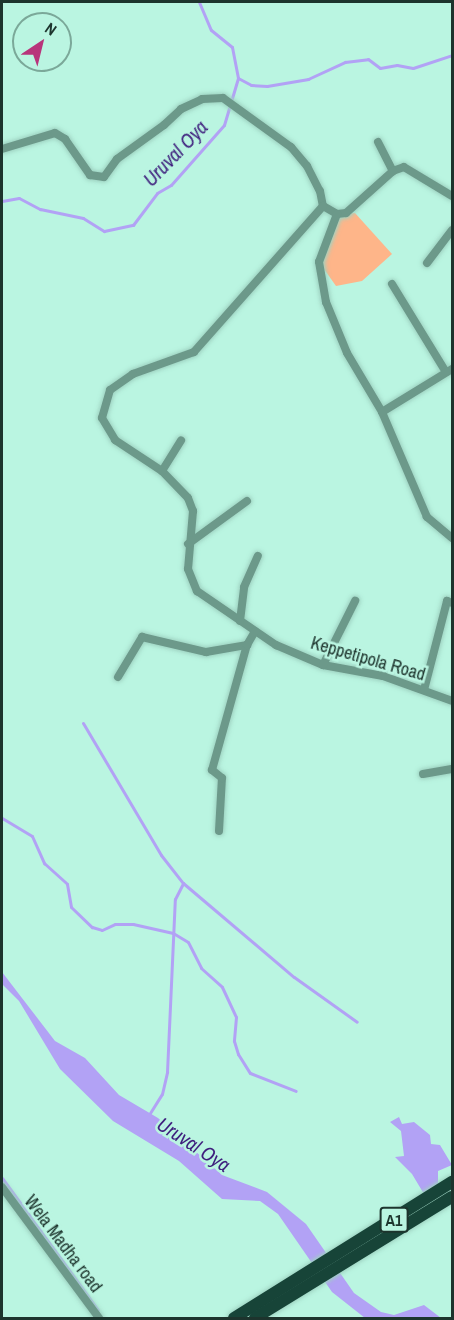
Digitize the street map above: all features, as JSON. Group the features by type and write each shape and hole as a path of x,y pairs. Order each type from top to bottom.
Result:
{"highway":[{"name":"A1","path":"255,1318 453,1182"},
{"name":"A1","path":"339,1262 453,1197"},
{"name":"A1","path":"234,1318 314,1278"}],"street":[{"path":"2,149 56,134 65,139 90,175 104,177 117,159 181,109 202,99 230,100 291,147 307,166 320,190 323,206 337,214"},
{"path":"378,142 393,171"},
{"path":"452,538 427,517 382,412 347,353 326,302 319,262 337,214 356,205 393,171 404,167 414,171 438,190 453,196"},
{"name":"Keppetipola Road","path":"323,206 194,352 132,374 110,390 102,418 115,440 162,471 188,498 193,511 188,544 188,569 196,591 276,645 323,665 382,675 453,701"},
{"path":"427,263 453,230"},
{"path":"382,412 449,371 392,284"},
{"path":"162,471 181,441"},
{"path":"188,544 248,501"},
{"path":"240,621 244,587 258,556"},
{"path":"424,690 447,601 453,603"},
{"path":"323,665 355,602"},
{"path":"219,831 222,778 212,770 247,645 255,631"},
{"path":"118,677 142,637 174,648 206,652 247,645"},
{"path":"423,774 453,769"},
{"name":"Wela Madha road","path":"2,1187 99,1318"}],"shaded area":[{"path":"355,213 392,254 362,281 336,286 319,262 337,214"},
{"path":"2,972 55,1041 85,1058 119,1095 158,1118 222,1175 267,1192 306,1224 354,1293 381,1312 394,1315 424,1305 441,1318 365,1318 332,1292 278,1214 260,1201 222,1199 179,1161 113,1121 60,1069 19,1001 2,984"},
{"path":"399,1117 402,1124 414,1122 430,1135 431,1144 440,1145 452,1165 438,1171 438,1186 424,1194 412,1174 395,1157 404,1156 401,1131 390,1122"}],"waterway":[{"path":"199,2 211,30 232,47 238,78"},
{"name":"Uruval Oya","path":"2,201 19,198 40,209 83,218 104,231 133,225 157,193 171,185 224,125 238,78 251,85 267,86 308,79 345,62 368,59 380,68 397,65 413,68 452,55"},
{"path":"83,723 161,855 183,883 294,977 357,1022"},
{"path":"2,818 32,836 44,863 67,884 71,907 92,927 102,930 115,924 133,924 173,933 188,942 201,968 222,987 236,1017 234,1041 238,1054 250,1073 296,1091"},
{"path":"150,1113 162,1094 167,1072 175,899 183,883"},
{"path":"2,1178 98,1310"}]}
